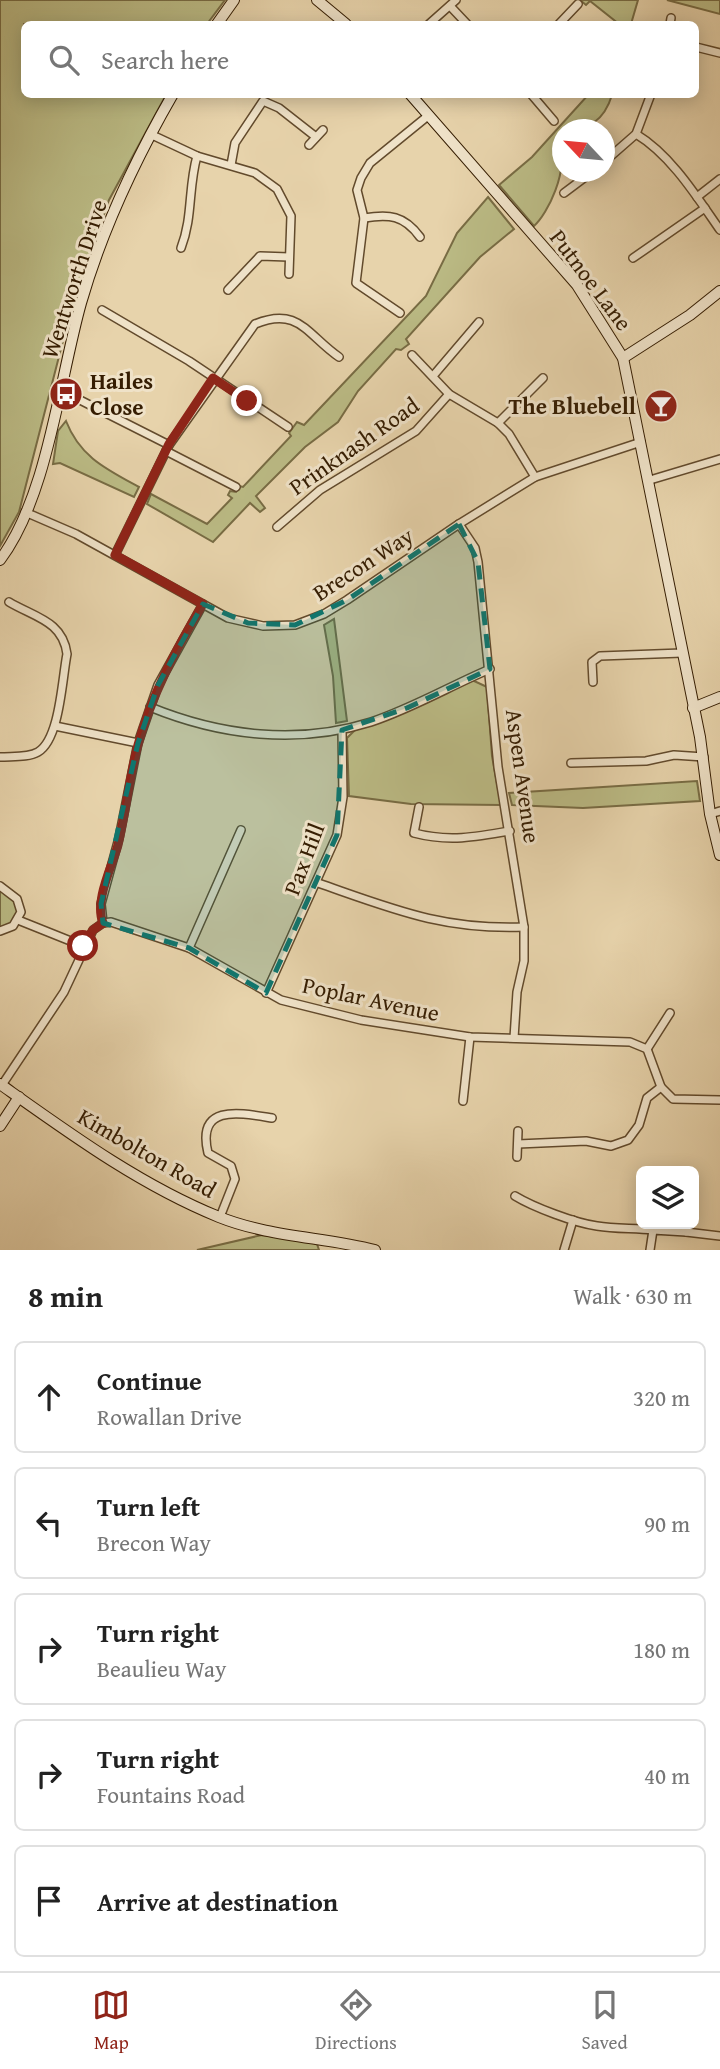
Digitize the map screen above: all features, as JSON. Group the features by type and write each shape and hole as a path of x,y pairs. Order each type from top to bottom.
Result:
{"street":[{"path":"219,21 234,0"},
{"path":"317,0 342,21"},
{"path":"432,21 453,3 465,21"},
{"path":"562,21 578,4"},
{"path":"699,48 720,53"},
{"name":"Wentworth Drive","path":"0,560 25,512 45,449 82,302 115,211 150,134 171,98"},
{"path":"231,165 236,143 265,98 316,137"},
{"name":"Putnoe Lane","path":"414,98 577,285 623,358 650,480 692,708 715,813 720,855"},
{"path":"534,98 552,119"},
{"path":"615,152 636,134 650,98"},
{"path":"400,313 387,309 354,286 364,218 357,190 370,163 429,115"},
{"path":"309,145 323,130"},
{"path":"150,134 197,156 231,165 267,180 286,203 291,216 289,274"},
{"path":"636,134 649,142 697,197 720,230"},
{"path":"181,248 189,228 189,191 197,156"},
{"path":"697,197 720,179"},
{"path":"564,193 579,182"},
{"path":"632,258 705,208"},
{"path":"364,218 384,215 410,223 420,237"},
{"path":"228,290 260,256 289,257"},
{"path":"623,358 690,315 720,291"},
{"path":"102,310 288,427"},
{"path":"115,555 167,448 213,378 255,324 278,317 300,323 339,357"},
{"path":"433,376 479,322"},
{"path":"412,355 449,394 498,423 509,434 535,477"},
{"path":"498,423 542,378"},
{"name":"Prinknash Road","path":"277,527 320,490 416,431 449,394"},
{"path":"78,399 236,487"},
{"name":"Brecon Way","path":"25,512 76,534 228,618 278,626 302,623 347,600 459,524 535,477 641,442"},
{"path":"650,480 720,459"},
{"name":"Aspen Avenue","path":"459,524 475,548 478,562 498,767 524,927 524,961 517,992 514,1038"},
{"path":"0,757 31,755 40,751 55,726 67,654 65,643 50,622 9,602"},
{"path":"1,1085 64,992 83,946 93,930 103,923 101,904 119,838 138,743 150,707 178,646 203,604"},
{"path":"593,682 592,662 600,656 682,653"},
{"path":"150,707 202,725 254,734 286,736 342,730 407,708 490,669"},
{"path":"692,708 720,697"},
{"path":"55,726 138,743"},
{"name":"Pax Hill","path":"266,993 330,856 341,817 342,730"},
{"path":"571,763 646,761 674,755 704,757"},
{"path":"419,807 414,833 434,838 466,839 510,831"},
{"path":"189,948 242,830"},
{"path":"318,883 432,921 468,928 524,927"},
{"path":"0,886 17,899 20,906 18,920 7,930 0,931"},
{"path":"18,920 83,946"},
{"name":"Poplar Avenue","path":"103,923 189,948 266,993 302,1006 361,1020 470,1037 630,1042 647,1049"},
{"path":"670,1013 647,1049 661,1087 673,1099 720,1100"},
{"path":"463,1101 470,1037"},
{"name":"Kimbolton Road","path":"1,1085 125,1168 220,1217 324,1245 375,1250"},
{"path":"518,1144 586,1141 611,1146 628,1140 639,1125 647,1098 661,1087"},
{"path":"0,1126 19,1097"},
{"path":"220,1217 235,1179 231,1166 208,1153 207,1130 214,1120 232,1112 272,1118"},
{"path":"517,1157 518,1131"},
{"path":"514,1196 528,1204 597,1226 670,1229"},
{"path":"564,1250 573,1220"},
{"path":"690,1229 717,1236"},
{"path":"650,1250 653,1230"}],"highlighted area":[{"path":"459,524 478,562 490,669 407,708 342,730 337,835 266,993 189,948 103,923 101,904 138,743 158,685 203,604 248,623 295,625 347,600"}],"green space":[{"path":"0,0 225,0 209,21 21,21 21,98 164,98 109,200 73,302 19,512 0,546"},
{"path":"580,0 638,0 632,21 615,21 590,1 586,5"},
{"path":"667,0 720,0 720,14"},
{"path":"585,98 611,98 600,118 566,119"},
{"path":"552,135 552,182 558,182 551,201 534,226 499,185 532,157"},
{"path":"488,197 514,229 480,257 406,339 409,344 401,350 396,349 358,391 338,422 305,447 256,496 265,508 260,512 250,503 213,542 147,504 151,494 207,524 232,498 228,495 230,491 236,492 239,486 243,487 291,436 289,433 297,422 304,425 426,296 457,233"},
{"path":"66,421 79,444 95,461 139,487 134,497 60,463 53,464 58,431"},
{"path":"334,619 347,721 336,723 333,676 324,625"},
{"path":"472,680 487,687 492,756 501,805 411,804 349,796 347,738 355,730 394,717"},
{"path":"697,781 700,801 583,808 512,805 509,793"},
{"path":"0,890 13,898 18,912 11,924 0,928"},
{"path":"262,1235 311,1242 317,1244 319,1250 197,1250"}],"place":[{"name":"Hailes Close","path":"66,394"},
{"name":"The Bluebell","path":"661,406"}],"route":[{"path":"83,946 93,930 103,923 100,915 101,904 119,838 138,743 150,707 178,646 203,604 115,555 169,444 213,378 247,401"}]}
